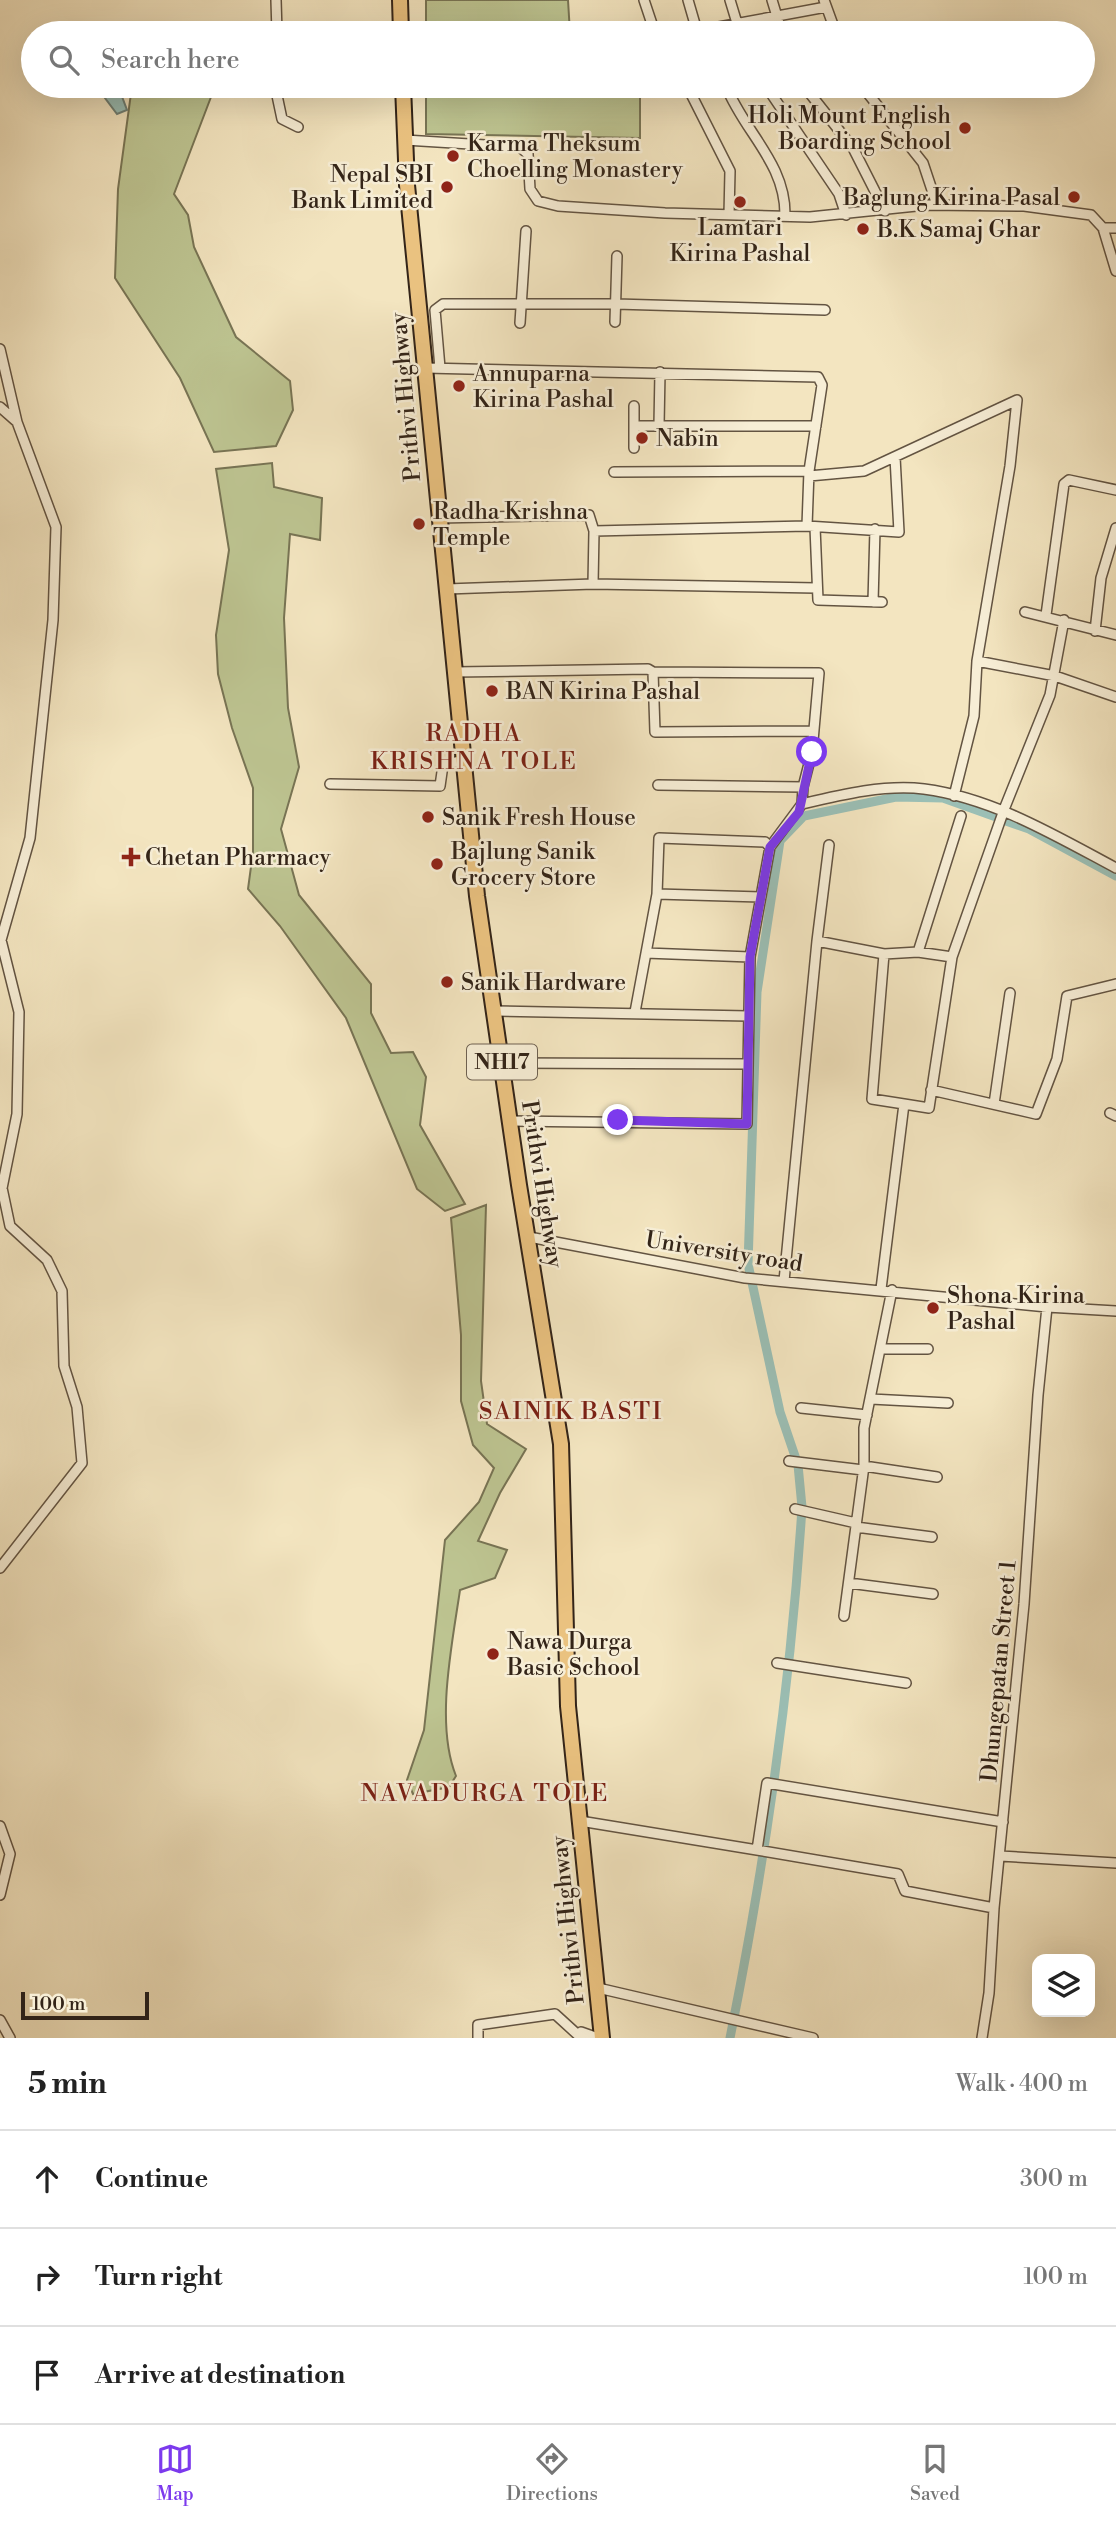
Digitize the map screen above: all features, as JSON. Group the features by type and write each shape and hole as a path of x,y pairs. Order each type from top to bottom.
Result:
{"highway":[{"path":"400,0 401,21"},
{"name":"Prithvi Highway","path":"403,98 405,140 433,368 439,518 477,896 562,1444 568,1706 598,1988 600,2038"}],"street":[{"path":"276,0 277,21"},
{"path":"644,0 651,21"},
{"path":"688,0 697,21"},
{"path":"730,0 736,21"},
{"path":"772,0 778,21"},
{"path":"766,21 825,4 831,21"},
{"path":"278,98 282,118 298,127"},
{"path":"693,98 730,170 729,215"},
{"path":"733,98 778,174 785,198 785,216"},
{"path":"774,98 839,194 846,215"},
{"path":"813,98 853,148 885,211"},
{"path":"872,98 923,163 937,205"},
{"path":"405,140 520,147 527,154 530,190 538,201 558,206 785,216 846,215 937,205 1024,206 1066,210 1091,215 1103,228 1116,271"},
{"path":"1103,228 1116,228"},
{"path":"520,323 527,231"},
{"path":"615,322 617,256"},
{"path":"825,310 616,304 438,305 435,310 433,368 818,377 822,385 809,473 818,600 877,602 875,529"},
{"path":"0,349 17,422 56,527 53,620 30,838 1,940 19,1012 17,1114 2,1188 10,1226 47,1260 62,1291 64,1366 78,1407 82,1462 0,1568"},
{"path":"659,425 660,372"},
{"path":"614,472 859,472 1017,400 1010,466 977,661 974,716 954,796"},
{"path":"634,405 634,448"},
{"path":"0,407 17,422"},
{"path":"634,426 816,426"},
{"path":"594,531 811,526 899,532 895,457"},
{"path":"1046,615 1064,484 1069,480 1116,490"},
{"path":"439,518 589,515 594,531 593,584"},
{"path":"1095,631 1101,578 1116,528"},
{"path":"447,589 593,584 816,588"},
{"path":"1025,612 1046,615 1116,635"},
{"path":"884,954 872,1099 929,1108 952,957 1003,812 1055,677 1064,620"},
{"path":"977,661 1055,677 1116,697"},
{"path":"454,672 648,669 653,672 819,673 812,752 803,787 802,804 770,847 750,957 747,1124 511,1121"},
{"path":"653,672 655,732 813,731"},
{"path":"330,785 440,786 443,765 463,760"},
{"path":"657,785 803,787"},
{"path":"802,804 883,790 923,789 1003,812 1116,868"},
{"path":"918,952 961,816"},
{"path":"635,1012 657,894 659,838 765,842 770,847"},
{"path":"784,1281 829,845"},
{"path":"657,894 761,897"},
{"path":"817,941 884,954 918,952 952,957"},
{"path":"646,953 750,957"},
{"path":"931,1090 1036,1114 1058,1059 1067,996 1116,984"},
{"path":"994,1104 1010,993"},
{"path":"495,1012 635,1012 748,1016"},
{"path":"503,1063 748,1064"},
{"path":"881,1289 904,1104"},
{"name":"University road","path":"529,1237 745,1278 915,1292 1047,1307"},
{"path":"844,1616 864,1468 867,1415 892,1290"},
{"path":"1047,1307 1116,1311"},
{"name":"Dhungepatan Street 1","path":"982,2038 989,1993 994,1908 1047,1307"},
{"path":"881,1349 928,1349"},
{"path":"871,1399 948,1403"},
{"path":"801,1408 867,1415"},
{"path":"789,1461 937,1477"},
{"path":"795,1510 856,1525 932,1537"},
{"path":"849,1583 933,1594"},
{"path":"778,1663 906,1683"},
{"path":"757,1850 766,1783 1003,1822"},
{"path":"580,1821 898,1874 905,1891 994,1908"},
{"path":"0,1826 10,1854 0,1895"},
{"path":"1000,1856 1116,1863"},
{"path":"598,1988 813,2038"},
{"path":"478,2038 478,2025 555,2014 578,2035 581,2032 600,2038"},
{"path":"0,2020 10,2038"}],"green space":[{"path":"426,0 568,0 569,21 426,21"},
{"path":"130,98 211,98 174,194 188,215 194,247 236,337 290,381 293,410 276,446 214,452 180,378 115,278 118,189"},
{"path":"426,98 640,98 640,138 426,134"},
{"path":"272,463 274,487 322,498 320,540 290,534 284,618 288,708 299,767 281,829 299,895 371,984 371,1013 391,1053 413,1052 426,1077 420,1125 465,1204 445,1211 417,1189 346,1018 280,926 248,889 253,852 253,788 232,728 218,674 216,635 229,550 216,469"},
{"path":"486,1205 481,1381 487,1424 526,1449 500,1493 478,1541 507,1550 495,1578 460,1590 446,1709 450,1755 456,1776 449,1787 413,1794 407,1780 424,1730 445,1540 479,1502 494,1468 473,1445 461,1401 461,1335 451,1218"}],"water":[{"path":"105,98 122,98 127,110 117,114"}],"waterway":[{"path":"730,2038 775,1774 791,1640 802,1507 798,1465 780,1412 748,1264 757,992 780,841 804,816 896,797 943,798 996,817"},
{"path":"1003,820 1029,829 1116,876"}],"place":[{"name":"Holi Mount English Boarding School","path":"965,128"},
{"name":"Karma Theksum Choelling Monastery","path":"453,156"},
{"name":"Nepal SBI Bank Limited","path":"447,187"},
{"name":"Baglung Kirina Pasal","path":"1074,197"},
{"name":"Lamtari Kirina Pashal","path":"740,202"},
{"name":"B.K Samaj Ghar","path":"863,229"},
{"name":"Annuparna Kirina Pashal","path":"459,386"},
{"name":"Nabin","path":"642,438"},
{"name":"Radha Krishna Temple","path":"419,524"},
{"name":"BAN Kirina Pashal","path":"492,691"},
{"name":"Sanik Fresh House","path":"428,817"},
{"name":"Chetan Pharmacy","path":"131,857"},
{"name":"Bajlung Sanik Grocery Store","path":"437,864"},
{"name":"Sanik Hardware","path":"447,982"},
{"name":"Shona Kirina Pashal","path":"933,1308"},
{"name":"Nawa Durga Basic School","path":"493,1654"}],"district":[{"name":"RADHA KRISHNA TOLE","path":"474,747"},
{"name":"SAINIK BASTI","path":"571,1411"},
{"name":"NAVADURGA TOLE","path":"485,1793"}],"route":[{"path":"618,1120 747,1124 750,957 770,847 799,812 812,752"}]}
